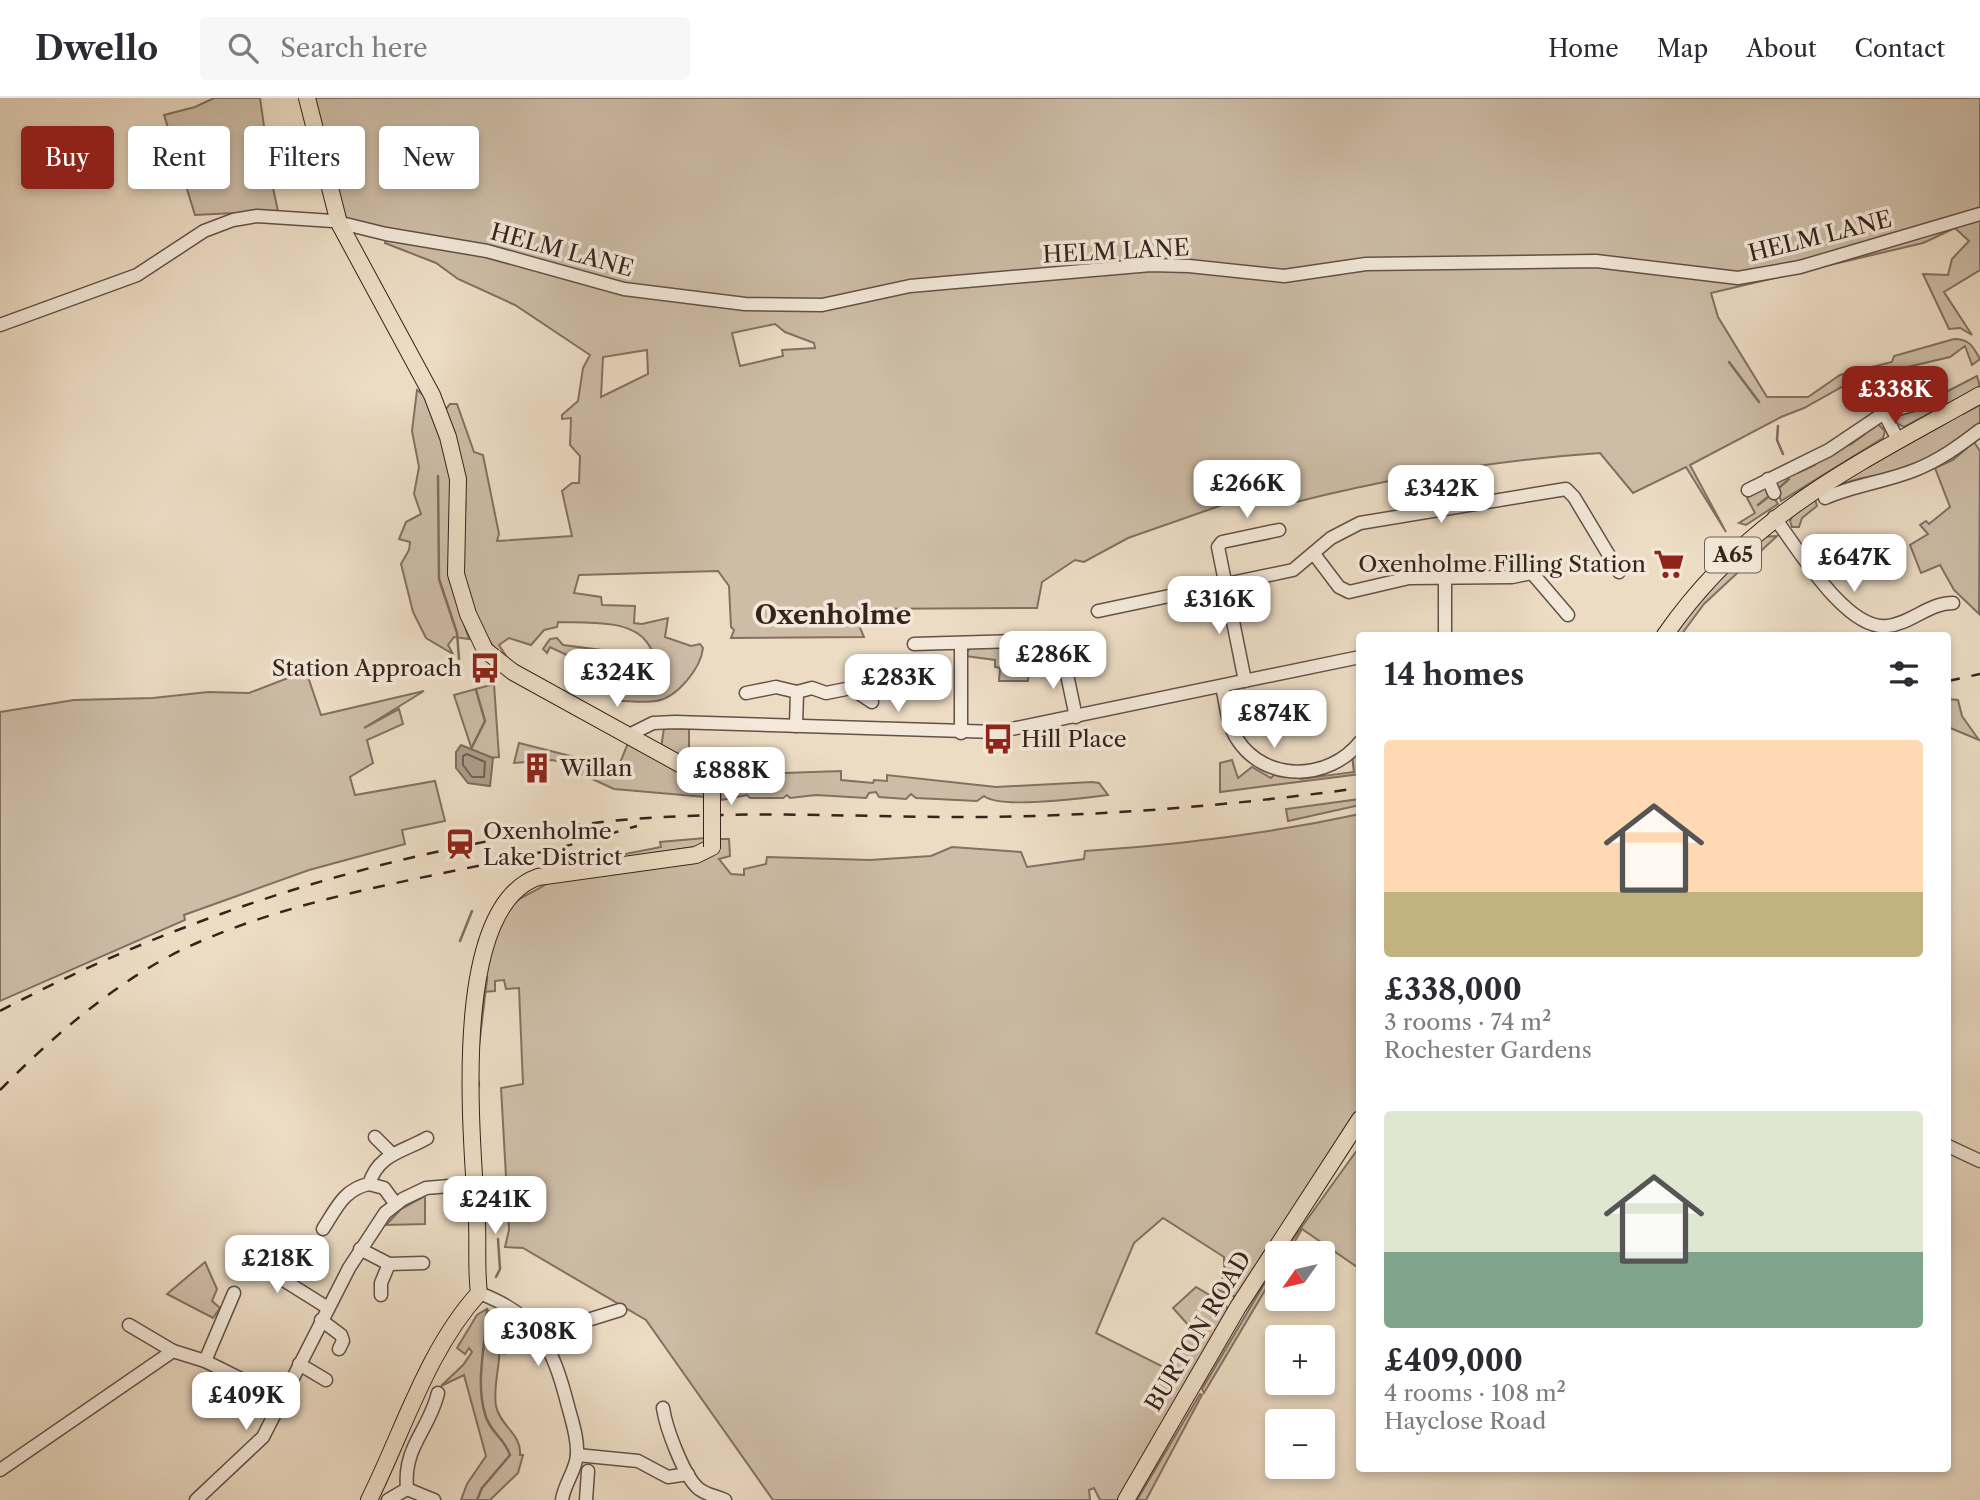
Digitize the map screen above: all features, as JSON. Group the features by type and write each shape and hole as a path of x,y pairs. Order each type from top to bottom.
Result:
{"main road":[{"path":"307,98 339,223 432,395 448,437 458,479 456,574 468,614 481,644 501,665 707,779 712,789 712,846 696,855 538,877 521,884 505,902 488,943 471,1030 473,1184 479,1293 467,1306 432,1365 369,1500"},
{"name":"A65","path":"1667,632 1712,576 1774,517 1814,489 1980,396"},
{"name":"BURTON ROAD","path":"1126,1500 1256,1279 1356,1125"}],"street":[{"name":"HELM LANE","path":"0,325 137,275 204,231 233,220 257,216 339,223 487,251 654,295 745,304 806,305 840,302 910,286 1151,265 1189,266 1283,276 1366,264 1596,261 1738,278 1800,267 1980,214"},
{"path":"1748,490 1829,450 1884,413 1923,402 1936,394 1928,377"},
{"path":"1884,413 1898,440"},
{"path":"1825,498 1847,488 1912,472 1945,457 1980,430"},
{"path":"1768,478 1774,493"},
{"path":"1098,611 1111,603 1293,570 1340,533 1376,519 1566,489 1574,497 1619,572"},
{"path":"1774,517 1839,601 1862,622 1887,626 1937,605 1953,603"},
{"path":"1245,681 1219,544 1279,530"},
{"path":"1314,554 1339,587 1349,592 1409,578 1512,578 1532,573 1568,615"},
{"path":"1445,578 1445,632"},
{"path":"914,644 1020,641"},
{"path":"961,643 961,733"},
{"path":"1049,645 1058,646 1062,651 1076,716"},
{"path":"627,736 640,727 659,722 961,733 1009,731 1356,658"},
{"path":"746,692 783,687 797,692 806,688 826,693 852,682 872,702"},
{"path":"1222,686 1236,738 1253,757 1276,769 1296,772 1325,768 1346,756 1356,746"},
{"path":"796,726 797,692"},
{"path":"375,1137 391,1153"},
{"path":"369,1184 380,1163 391,1153 427,1138"},
{"path":"1951,1147 1980,1161"},
{"path":"323,1229 342,1198 358,1186 369,1184 384,1188 395,1203"},
{"path":"196,1500 257,1446 360,1249 395,1203 426,1188 473,1184"},
{"path":"360,1249 389,1264 424,1263"},
{"path":"285,1261 277,1276 328,1308"},
{"path":"381,1294 389,1264"},
{"path":"205,1361 234,1293"},
{"path":"479,1293 510,1305 540,1334 566,1396 577,1455 563,1497 587,1498 589,1471"},
{"path":"504,1347 620,1310"},
{"path":"321,1320 341,1335 343,1341 339,1349"},
{"path":"129,1325 173,1351 205,1361 281,1399"},
{"path":"0,1470 173,1351"},
{"path":"299,1364 326,1380"},
{"path":"407,1489 406,1473 411,1451 432,1415 438,1393"},
{"path":"663,1409 688,1474 700,1490 725,1500"},
{"path":"577,1455 638,1461 668,1477 688,1474"},
{"path":"388,1500 407,1489"},
{"path":"407,1489 434,1500"}],"shaded area":[{"path":"214,98 260,98 264,126 244,126 244,189 273,189 278,211 195,215 187,189 230,189 230,126 167,126 164,115 195,107"},
{"path":"312,98 1980,98 1980,270 1944,292 1972,335 1960,328 1949,329 1923,274 1948,275 1952,259 1969,241 1955,228 1923,243 1711,293 1718,317 1767,397 1808,397 1840,375 1892,362 1894,356 1954,339 1970,344 1980,359 1972,365 1965,346 1950,357 1856,379 1690,465 1726,532 1686,467 1633,493 1600,453 1447,471 1296,502 1277,492 1248,496 1128,538 1084,562 1075,560 1042,582 1037,608 852,609 864,637 731,638 734,630 731,627 729,586 718,571 579,575 574,593 601,597 602,605 635,606 634,623 642,624 668,618 665,637 691,646 700,644 703,648 693,673 672,694 652,702 622,701 616,685 618,679 550,647 547,653 543,649 550,639 557,638 563,645 625,653 645,677 659,664 645,640 628,628 558,622 557,627 544,630 531,645 509,638 499,645 508,659 499,653 483,631 471,602 461,564 465,494 445,410 450,404 457,404 474,452 483,455 499,534 497,541 572,536 562,491 572,483 579,483 580,456 570,445 571,418 562,419 562,415 578,401 583,368 590,355 515,305 458,279 436,263 385,243 386,237 344,222 334,189 365,189 365,126 321,126","holes":["775,324 785,332 814,343 815,348 782,350 783,356 740,366 732,333","647,350 648,374 601,397 603,357"]},
{"path":"1977,376 1980,387 1904,427 1897,423 1894,416 1944,398 1942,394"},
{"path":"417,390 426,397 437,420 454,502 448,575 469,639 454,637 448,645 453,654 426,638 413,612 401,564 409,550 410,542 399,539 406,522 421,514 414,494 419,467 412,431"},
{"path":"1980,405 1980,422 1946,450 1917,466 1859,479 1826,491 1815,499 1817,506 1802,518 1799,527 1792,527 1790,521 1796,508 1961,412 1963,414"},
{"path":"1878,424 1885,431 1883,438 1781,501 1775,481 1793,471 1798,473 1815,465 1817,461 1846,444 1850,445 1865,434 1866,429"},
{"path":"1974,442 1980,451 1979,614 1954,590 1940,565 1921,573 1910,545 1928,534 1920,525 1926,521 1929,524 1950,507 1935,468 1953,460"},
{"path":"1766,486 1778,504 1746,525 1739,523 1755,513 1747,498"},
{"path":"1777,536 1704,604 1683,632 1674,632 1700,597 1761,537"},
{"path":"970,648 1021,648 1022,657 1030,657 1028,681 999,681 1000,668 995,667 995,660 965,656"},
{"path":"306,671 321,715 424,691 364,728 399,709 403,724 367,740 373,763 350,777 355,795 435,781 445,821 402,830 405,844 309,870 184,915 185,920 0,1001 0,712 74,700 153,698 208,692 249,693"},
{"path":"494,684 499,757 475,759 454,695"},
{"path":"1951,699 1958,700 1962,716 1979,740 1951,728"},
{"path":"664,728 689,729 689,749 727,775 841,771 841,780 873,783 874,780 887,781 887,775 996,787 1092,782 1099,783 1108,795 1006,802 984,796 977,801 916,798 911,794 906,799 879,797 876,792 869,793 866,798 816,795 790,798 787,795 783,798 750,798 747,795 721,800 718,775 661,748"},
{"path":"519,743 618,768 628,743 703,784 705,797 614,789 566,767 566,763 552,760 514,763"},
{"path":"1356,752 1356,775 1220,792 1220,763 1232,760 1238,778 1252,767 1271,778 1277,772 1300,775 1301,779 1354,772 1352,756"},
{"path":"1356,800 1356,806 1288,821 1286,809"},
{"path":"1356,815 1356,1115 1273,1241 1265,1241 1265,1253 1236,1297 1215,1289 1223,1277 1224,1257 1163,1218 1134,1243 1096,1333 1171,1371 1190,1327 1173,1308 1196,1287 1226,1305 1228,1311 1120,1500 1100,1500 1094,1488 1089,1490 1090,1500 773,1500 646,1320 523,1248 505,1247 509,1230 501,1088 523,1084 519,988 506,989 504,980 495,981 495,991 483,992 492,946 506,914 516,901 550,881 704,858 720,839 729,839 730,856 719,859 731,874 744,875 744,869 766,864 767,857 870,860 931,856 952,847 1021,852 1027,867 1084,859 1085,851 1223,838"},
{"path":"705,838 707,841 702,846 621,858 620,855 661,847 660,842"},
{"path":"1356,1152 1356,1266 1335,1252 1335,1241 1319,1241 1302,1229 1295,1241 1292,1241"},
{"path":"425,1196 425,1224 386,1225 401,1209"},
{"path":"205,1262 217,1289 212,1301 220,1308 213,1318 167,1294"},
{"path":"1265,1283 1265,1290 1204,1393 1202,1389"},
{"path":"485,1310 506,1315 504,1320 511,1326 518,1323 518,1333 522,1326 525,1330 510,1337 498,1334 500,1351 495,1388 498,1413 518,1441 520,1455 523,1455 518,1473 490,1500 461,1500 467,1484 486,1456 464,1375 441,1386 463,1365 472,1352 469,1348 465,1354 457,1348 477,1315"},
{"path":"1200,1394 1202,1395 1146,1500 1137,1500"}],"water":[{"path":"461,745 493,758 490,786 468,783 456,768 456,752"}],"waterway":[{"path":"1729,362 1759,402"},
{"path":"1778,426 1777,440 1783,454"},
{"path":"438,476 439,579 457,633 459,659"},
{"path":"1780,487 1789,479"},
{"path":"1758,505 1768,497"},
{"path":"471,749 485,721 476,690"},
{"path":"460,941 472,911"},
{"path":"479,1044 485,977"},
{"path":"478,1079 479,1086"},
{"path":"496,1277 500,1269 498,1239"},
{"path":"477,1500 482,1488 510,1455 487,1420 482,1401 481,1375 487,1309"}],"railway":[{"path":"1951,680 1980,674"},
{"path":"0,1011 114,956 231,910 412,857 553,829 633,819 710,815 994,817 1099,813 1203,806 1356,788"},
{"path":"0,1090 65,1029 113,991 164,959 230,929 354,892 538,853 637,826"}],"place":[{"name":"Oxenholme Filling Station","path":"1669,564"},
{"name":"Station Approach","path":"485,668"},
{"name":"Hill Place","path":"998,739"},
{"name":"Willan","path":"537,768"},
{"name":"Oxenholme Lake District","path":"460,844"}],"district":[{"name":"Oxenholme","path":"833,615"}]}
